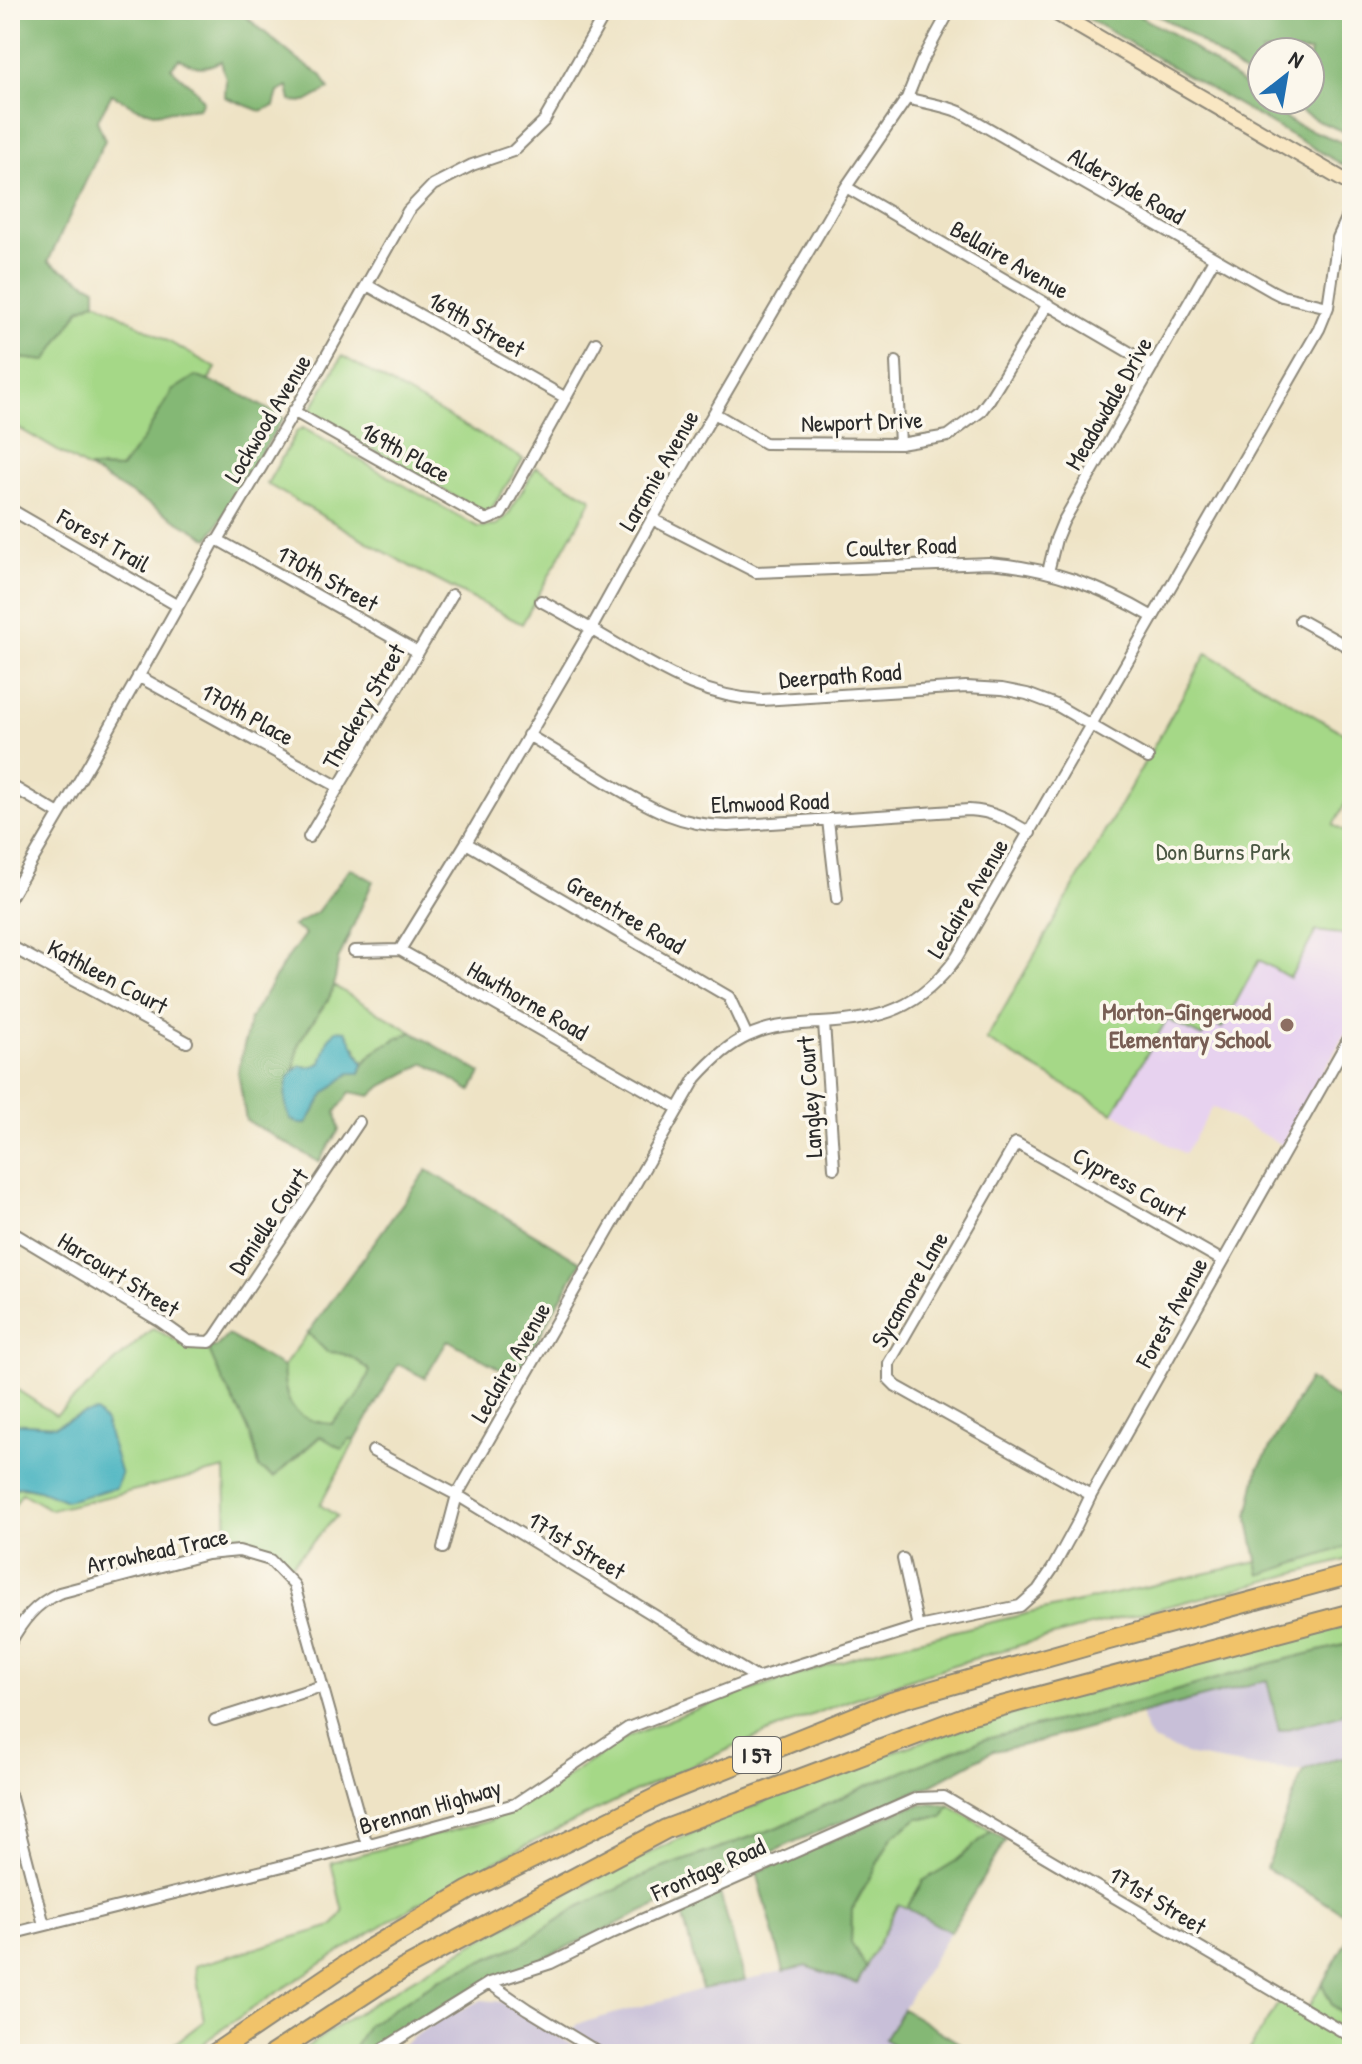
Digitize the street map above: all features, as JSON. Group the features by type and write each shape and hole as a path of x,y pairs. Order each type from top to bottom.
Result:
{"highway":[{"name":"I 57","path":"214,2054 366,1951 443,1905 665,1793 891,1702 1352,1574"},
{"name":"I 57","path":"273,2054 403,1969 666,1829 972,1714 1352,1613"}],"main road":[{"path":"1051,10 1352,185"}],"street":[{"name":"Lockwood Avenue","path":"10,898 408,211 433,185 472,165 513,151 534,133 544,121 607,10"},
{"name":"Laramie Avenue","path":"400,950 466,843 846,187 907,98 921,63 950,10"},
{"name":"Aldersyde Road","path":"907,98 950,107 1282,296 1328,307"},
{"name":"Bellaire Avenue","path":"846,187 1153,366"},
{"name":"Leclaire Avenue","path":"443,1548 457,1495 677,1108 709,1063 747,1036 790,1024 867,1018 895,1011 914,1001 939,981 957,957 1319,329 1328,307 1338,238 1352,207"},
{"name":"Meadowdale Drive","path":"1048,572 1063,522 1214,259"},
{"name":"169th Street","path":"367,285 566,398"},
{"name":"Newport Drive","path":"714,413 765,443 900,444 948,436 980,412 1048,304"},
{"path":"566,398 596,343"},
{"path":"896,362 900,444"},
{"name":"169th Place","path":"293,411 486,520 501,514 566,398"},
{"name":"Forest Trail","path":"10,509 178,606"},
{"name":"Coulter Road","path":"652,519 756,572 989,563 1048,572 1101,589 1153,617"},
{"name":"170th Street","path":"218,540 418,652"},
{"name":"Thackery Street","path":"309,837 452,595"},
{"name":"Deerpath Road","path":"541,601 674,678 712,692 762,700 966,687 1017,692 1044,699 1148,758"},
{"path":"1300,620 1352,649"},
{"name":"170th Place","path":"138,676 339,787"},
{"name":"Elmwood Road","path":"528,735 652,808 682,821 728,826 982,810 998,815 1030,833"},
{"path":"10,785 59,814"},
{"path":"828,820 837,899"},
{"name":"Greentree Road","path":"466,843 729,997 747,1036"},
{"name":"Kathleen Court","path":"10,946 187,1042"},
{"path":"354,951 400,950"},
{"name":"Hawthorne Road","path":"400,950 677,1108"},
{"name":"Langley Court","path":"824,1023 834,1168"},
{"name":"Forest Avenue","path":"1020,1606 1038,1590 1053,1568 1091,1495 1352,1033"},
{"name":"Danielle Court","path":"210,1342 359,1122"},
{"name":"Cypress Court","path":"1016,1143 1223,1261"},
{"name":"Sycamore Lane","path":"1016,1143 889,1363 889,1379 896,1386 1091,1495"},
{"name":"Harcourt Street","path":"10,1231 188,1341 210,1342"},
{"name":"171st Street","path":"373,1451 457,1495 757,1678"},
{"name":"Arrowhead Trace","path":"10,1643 26,1616 59,1593 207,1554 239,1551 270,1560 294,1585 367,1845"},
{"path":"903,1559 918,1627"},
{"name":"Brennan Highway","path":"10,1934 367,1845 515,1804 628,1728 757,1678 918,1627 1020,1606"},
{"path":"215,1720 322,1686"},
{"path":"10,1794 44,1925"},
{"name":"171st Street","path":"944,1797 1352,2037"},
{"name":"Frontage Road","path":"375,2054 489,1983 551,1963 917,1798 944,1797"},
{"path":"489,1983 601,2054"}],"shaded area":[{"name":"Morton-Gingerwood Elementary School","path":"1352,894 1352,1021 1282,1145 1213,1107 1185,1154 1114,1113 1167,1019 1201,1037 1210,1022 1222,1028 1259,960 1316,931"},
{"path":"1268,1680 1280,1731 1340,1715 1352,1696 1352,1758 1336,1758 1303,1771 1247,1766 1191,1756 1153,1741 1145,1730 1141,1712"},
{"path":"898,1903 950,1932 884,2039 909,2054 608,2054 572,2032 578,2024 702,1989 806,1966 857,1984"},
{"path":"482,2000 502,2002 587,2054 388,2054 442,2018"}],"green space":[{"path":"10,10 225,10 223,14 245,16 322,76 329,89 306,102 291,101 288,87 278,92 274,106 260,111 225,97 226,79 221,61 200,67 179,59 171,68 196,90 203,101 199,108 154,113 112,94 97,121 105,140 48,262 96,288 96,301 80,309 46,361 10,357"},
{"path":"1073,10 1128,10 1175,35 1246,86 1246,109"},
{"path":"1148,10 1352,10 1352,135 1309,116 1326,116 1326,36 1246,36 1246,75 1181,28"},
{"path":"1258,116 1282,116 1352,146 1352,170"},
{"path":"96,301 216,368 208,381 195,377 120,469 87,468 10,423 10,357 46,361 80,309"},
{"path":"342,356 523,459 490,511 482,512 309,413"},
{"path":"195,376 235,391 283,418 209,539 87,468 121,469 172,391"},
{"path":"303,428 478,527 495,526 508,515 536,467 592,499 522,624 413,568 267,484 297,431"},
{"name":"Don Burns Park","path":"1207,653 1352,738 1352,792 1333,825 1352,836 1348,935 1316,931 1290,978 1259,960 1222,1028 1210,1022 1202,1037 1167,1019 1113,1113 986,1040"},
{"path":"350,868 373,881 338,960 329,998 299,1042 294,1069 286,1085 306,1124 325,1093 350,1072 360,1073 368,1058 381,1047 412,1032 481,1073 471,1091 425,1063 382,1086 371,1096 350,1092 336,1112 339,1130 319,1162 246,1120 238,1072 250,1019 305,934 293,926 317,912"},
{"path":"334,986 412,1032 378,1048 363,1063 355,1046 328,1040 321,1063 294,1069 299,1042"},
{"path":"427,1170 581,1262 516,1378 448,1340 425,1378 398,1364 355,1441 350,1439 342,1449 320,1436 274,1477 259,1468 244,1420 208,1347 216,1347 228,1335 283,1367 286,1391 293,1408 308,1419 332,1424 357,1398 370,1371 350,1357 327,1352 308,1333"},
{"path":"153,1328 189,1348 208,1347 251,1435 259,1468 274,1477 321,1436 355,1441 320,1505 337,1516 289,1567 261,1549 227,1542 225,1469 51,1510 22,1493 10,1513 10,1489 32,1488 66,1501 83,1414 55,1426 10,1423 10,1385 56,1415"},
{"path":"308,1333 327,1352 350,1357 370,1371 357,1398 332,1425 309,1421 291,1408 284,1385 283,1367"},
{"path":"1309,1379 1352,1409 1352,1545 1260,1575 1248,1516 1258,1469"},
{"path":"1352,1545 1352,1558 959,1663 851,1700 748,1741 597,1810 440,1891 300,1977 190,2053 161,2054 204,2021 195,1966 333,1926 343,1912 331,1862 489,1821 533,1799 629,1736 704,1706 877,1650 1257,1562 1260,1574"},
{"path":"1352,1624 1352,1643 982,1740 864,1787 779,1827 654,1871 578,1907 520,1945 439,1979 355,2046 353,2054 297,2054 386,1995 509,1925 634,1860 778,1796 877,1757 979,1723"},
{"path":"1352,1643 1352,1696 1341,1715 1279,1731 1267,1680 993,1751 931,1785 796,1841 450,2001 365,2054 353,2054 368,2025 440,1979 520,1945 578,1907 654,1871 779,1827 864,1787 982,1740"},
{"path":"1337,1758 1352,1758 1352,1918 1266,1868 1303,1771"},
{"path":"931,1803 949,1805 943,1817 918,1818 892,1837 852,1909 851,1943 866,1967 857,1984 806,1966 784,1971 757,1872 906,1808"},
{"path":"949,1805 991,1831 956,1861 923,1881 907,1908 898,1904 866,1967 851,1943 852,1910 892,1837 918,1818 943,1817"},
{"path":"991,1831 1006,1840 950,1932 907,1908 923,1881 956,1861"},
{"path":"719,1890 745,1980 702,1989 680,1906"},
{"path":"1352,1931 1352,2023 1332,2005 1322,1984"},
{"path":"1322,1984 1332,2005 1352,2023 1352,2034 1308,2009"},
{"path":"1279,2002 1352,2045 1352,2054 1246,2054"},
{"path":"903,2009 977,2054 909,2054 884,2039"}],"water":[{"path":"336,1030 346,1031 363,1063 360,1073 350,1073 325,1093 306,1124 300,1124 290,1119 288,1113 288,1079 300,1066 310,1067 321,1063 328,1040"},
{"path":"96,1412 105,1422 121,1475 116,1488 66,1501 21,1486 10,1489 10,1423 55,1426"}],"place":[{"name":"Morton-Gingerwood Elementary School","path":"1287,1025"}]}
